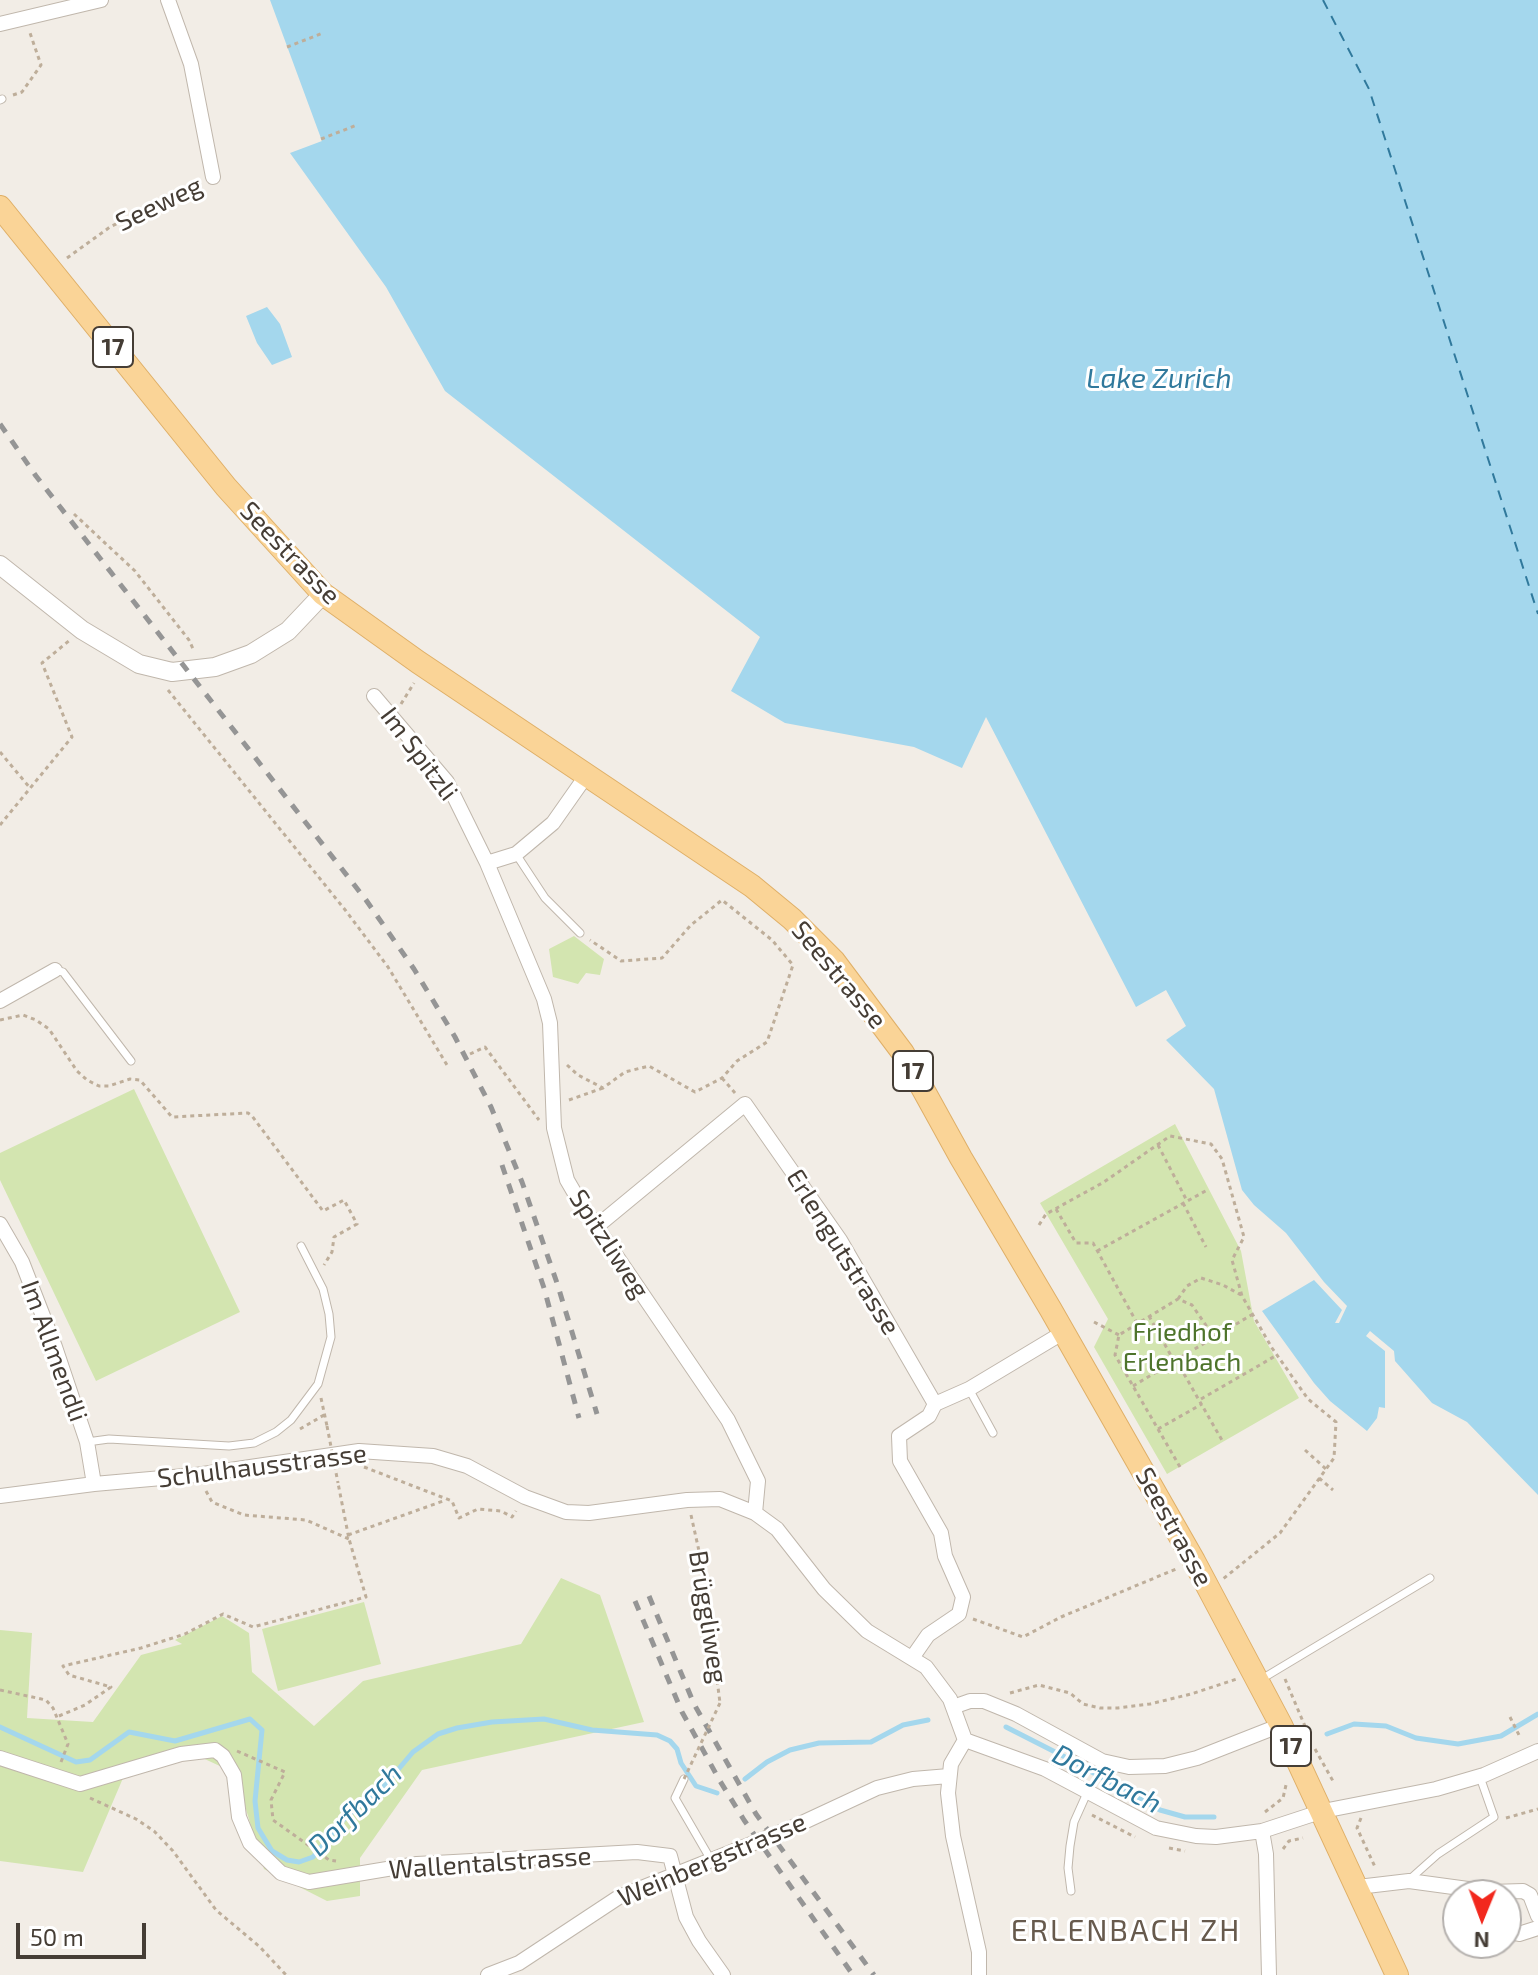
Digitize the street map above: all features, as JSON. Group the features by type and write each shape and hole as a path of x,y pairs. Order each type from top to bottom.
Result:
{"main road":[{"name":"Seestrasse","path":"0,207 226,487 323,594 424,667 752,886 792,919 834,961 903,1053 1194,1561 1281,1725 1397,1975"}],"street":[{"path":"0,24 101,0"},
{"name":"Seeweg","path":"168,0 191,64 213,177"},
{"path":"0,565 82,630 139,664 172,672 202,669 251,654 288,631 323,594"},
{"name":"Im Spitzli","path":"374,696 447,782 487,863"},
{"path":"487,863 516,854 553,823 586,776"},
{"name":"Spitzliweg","path":"487,863 544,999 550,1023 554,1128 567,1180 728,1420 758,1481 755,1513"},
{"path":"0,1001 55,970"},
{"name":"Erlengutstrasse","path":"596,1227 745,1104 840,1240 935,1404"},
{"name":"Im Allmendli","path":"0,1224 22,1262 55,1347 87,1442 94,1484"},
{"path":"912,1658 928,1635 959,1614 963,1597 945,1556 941,1533 900,1461 899,1436 929,1416 935,1404 969,1389 1064,1332"},
{"name":"Schulhausstrasse","path":"0,1496 196,1475 363,1451 433,1456 467,1466 525,1497 566,1512 589,1513 687,1500 720,1499 755,1513 777,1529 824,1589 867,1631 934,1675 953,1707 965,1740"},
{"path":"953,1707 970,1701 984,1701 1016,1714 1102,1761 1129,1767 1165,1766 1197,1758 1281,1725"},
{"path":"979,1975 979,1952 953,1836 948,1793 951,1764 965,1740 1021,1759 1138,1820 1177,1834 1216,1837 1262,1831 1323,1811 1436,1789 1479,1776 1538,1751"},
{"name":"Wallentalstrasse","path":"80,1784 181,1754 215,1750 223,1756 234,1775 239,1817 250,1843 281,1873 309,1882 417,1864 637,1852 670,1856 675,1873"},
{"path":"0,1758 80,1784"},
{"name":"Weinbergstrasse","path":"488,1975 519,1963 619,1897 791,1828 877,1788 913,1779 949,1776"},
{"path":"1262,1831 1266,1854 1269,1975"},
{"path":"675,1873 686,1917 723,1975"},
{"path":"1358,1887 1409,1881 1442,1885"},
{"path":"1522,1891 1530,1895 1538,1916"}],"lane":[{"path":"516,854 545,898 580,933"},
{"path":"55,970 63,972 131,1061"},
{"path":"87,1442 109,1439 229,1446 254,1443 291,1420 318,1384 331,1337 329,1314 317,1275 301,1246"},
{"path":"969,1389 993,1433"},
{"path":"1256,1676 1281,1668 1430,1578"},
{"path":"1409,1881 1438,1854 1494,1817 1479,1776"},
{"path":"684,1779 675,1798 711,1860"},
{"path":"1071,1891 1068,1868 1070,1846 1074,1822 1087,1793"}],"path":[{"path":"1,99 22,92 41,65 25,18"},
{"path":"287,47 323,33"},
{"path":"321,139 357,125"},
{"name":"Seeweg","path":"50,269 110,227 213,177"},
{"path":"74,514 135,571 189,640 202,669"},
{"path":"0,825 72,737 42,663 82,630"},
{"path":"392,717 424,667"},
{"path":"158,669 171,697 259,800 388,967 449,1064"},
{"path":"0,752 30,788"},
{"path":"554,1106 603,1088 625,1072 649,1066 695,1092 722,1078 737,1061 767,1042 793,965 772,940 722,900 691,925 662,958 621,961 580,933"},
{"path":"0,1020 23,1015 36,1020 49,1029 77,1071 87,1080 99,1086 109,1086 130,1079 140,1080 172,1117 248,1113 252,1116 323,1211 344,1200 357,1224 334,1237 332,1252 317,1275"},
{"path":"470,1054 485,1047 536,1119 554,1128"},
{"path":"552,1052 578,1075 603,1088"},
{"path":"1039,1225 1046,1214 1104,1182 1170,1136 1211,1144 1222,1159 1244,1237 1232,1260 1242,1296 1308,1399 1336,1422 1334,1458 1280,1533 1210,1590"},
{"path":"1158,1145 1206,1247"},
{"path":"1097,1251 1209,1189"},
{"path":"1056,1209 1076,1243 1093,1243 1137,1323"},
{"path":"1180,1467 1115,1355 1119,1335 1178,1299 1187,1286 1201,1278 1223,1285 1242,1296"},
{"path":"1178,1299 1192,1305 1214,1337"},
{"path":"1133,1386 1253,1314"},
{"path":"1149,1316 1223,1442"},
{"path":"1094,1322 1119,1335"},
{"path":"1158,1429 1277,1355"},
{"path":"59,1716 85,1705 111,1687 69,1675 63,1666 170,1639 223,1614 253,1627 366,1597 348,1537 318,1384"},
{"path":"1305,1450 1326,1469"},
{"path":"363,1451 364,1468 452,1501 459,1518 478,1509 501,1511 512,1517 525,1497"},
{"path":"196,1475 212,1502 244,1515 306,1520 348,1537 447,1500"},
{"path":"1319,1478 1333,1490"},
{"name":"Brüggliweg","path":"684,1779 720,1703 703,1569 687,1500"},
{"path":"959,1614 1023,1637 1061,1617 1194,1561"},
{"path":"1281,1668 1308,1732"},
{"path":"984,1701 1039,1685 1070,1693 1083,1704 1100,1708 1129,1707 1256,1676"},
{"path":"0,1690 46,1700 59,1716 68,1748 57,1771"},
{"path":"1510,1717 1519,1735"},
{"path":"1313,1745 1333,1781"},
{"path":"238,1751 276,1765 285,1772 271,1800 273,1820 329,1860"},
{"path":"80,1784 86,1796 136,1819 154,1831 173,1851 216,1910 260,1947 286,1975"},
{"path":"1260,1814 1278,1803 1286,1791"},
{"path":"1494,1817 1501,1819 1538,1809"},
{"path":"1357,1828 1377,1873"},
{"path":"1283,1849 1289,1841 1303,1838"}],"green space":[{"path":"574,936 604,959 600,975 586,973 578,984 553,977 549,949"},
{"path":"134,1089 240,1312 96,1381 0,1180 0,1153"},
{"name":"Friedhof Erlenbach","path":"1175,1124 1241,1251 1254,1321 1299,1398 1167,1474 1094,1347 1108,1319 1040,1203"},
{"path":"561,1578 600,1595 644,1722 422,1770 360,1858 360,1896 327,1901 264,1869 235,1773 183,1749 129,1764 83,1872 0,1861 0,1630 32,1633 27,1718 93,1722 141,1655 182,1644 175,1640 222,1616 249,1633 252,1672 314,1726 363,1681 521,1644"},
{"path":"364,1602 381,1664 278,1691 262,1629"}],"water":[{"name":"Lake Zurich","path":"270,0 1538,0 1538,1495 1467,1422 1432,1403 1395,1361 1394,1351 1370,1331 1366,1336 1385,1351 1385,1408 1379,1407 1377,1418 1367,1431 1330,1401 1314,1383 1262,1311 1314,1280 1342,1310 1335,1323 1339,1323 1347,1306 1286,1233 1242,1190 1214,1089 1166,1040 1186,1026 1166,990 1136,1007 986,717 962,768 914,747 785,723 731,691 760,637 445,391 386,287 290,153 322,141"},
{"path":"267,307 280,324 292,357 272,365 257,343 246,316"}],"waterway":[{"name":"Dorfbach","path":"1327,1734 1354,1724 1386,1726 1416,1738 1458,1744 1501,1736 1538,1714"},
{"name":"Dorfbach","path":"0,1727 76,1762 90,1760 129,1732 175,1741 250,1719 262,1730 255,1801 258,1828 272,1851 287,1860 299,1862 313,1857 345,1818 385,1785 413,1752 438,1734 492,1722 544,1719 592,1730 657,1735 670,1741 677,1749 681,1763 696,1786 717,1793"},
{"name":"Dorfbach","path":"745,1779 790,1750 819,1743 871,1742 903,1725 928,1720"},
{"name":"Dorfbach","path":"1006,1727 1160,1810 1185,1817 1214,1817"}],"ferry route":[{"path":"1323,0 1369,89 1538,614"}],"railway":[{"path":"0,424 36,476 366,900 414,969 455,1037 491,1107 522,1182 597,1414"},
{"path":"502,1165 544,1288 579,1418"},
{"path":"649,1596 694,1704 756,1814 874,1975"},
{"path":"635,1601 682,1712 720,1781 853,1975"}],"district":[{"name":"ERLENBACH ZH","path":"1126,1931"}]}
